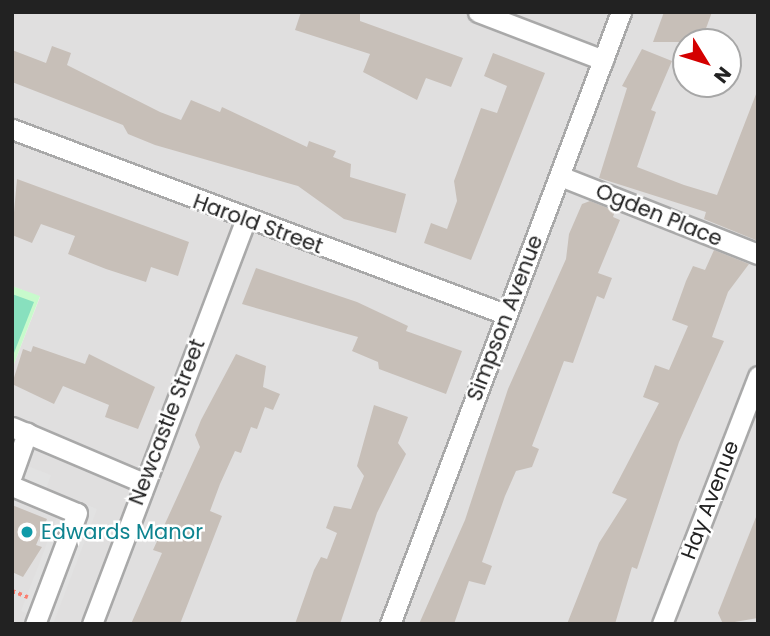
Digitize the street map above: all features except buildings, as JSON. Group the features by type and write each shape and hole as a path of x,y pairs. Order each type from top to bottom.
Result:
{"street":[{"path":"478,12 603,60"},
{"name":"Simpson Avenue","path":"390,624 621,12"},
{"name":"Harold Street","path":"12,129 245,221 505,314"},
{"name":"Ogden Place","path":"560,176 758,254"},
{"name":"Newcastle Street","path":"92,624 245,221"},
{"name":"Hay Avenue","path":"662,624 758,376"},
{"path":"12,475 20,430 144,483"},
{"path":"12,486 78,513 35,624"}],"shaded area":[{"path":"12,12 758,12 758,624 12,624 12,369 40,297 12,286"},
{"path":"12,460 51,475 46,489 97,509 53,624 21,611 57,517 12,499"}],"green space":[{"path":"12,286 40,296 12,369"},
{"path":"12,294 34,302 12,358"}],"place":[{"name":"Edwards Manor","path":"27,532"}]}
